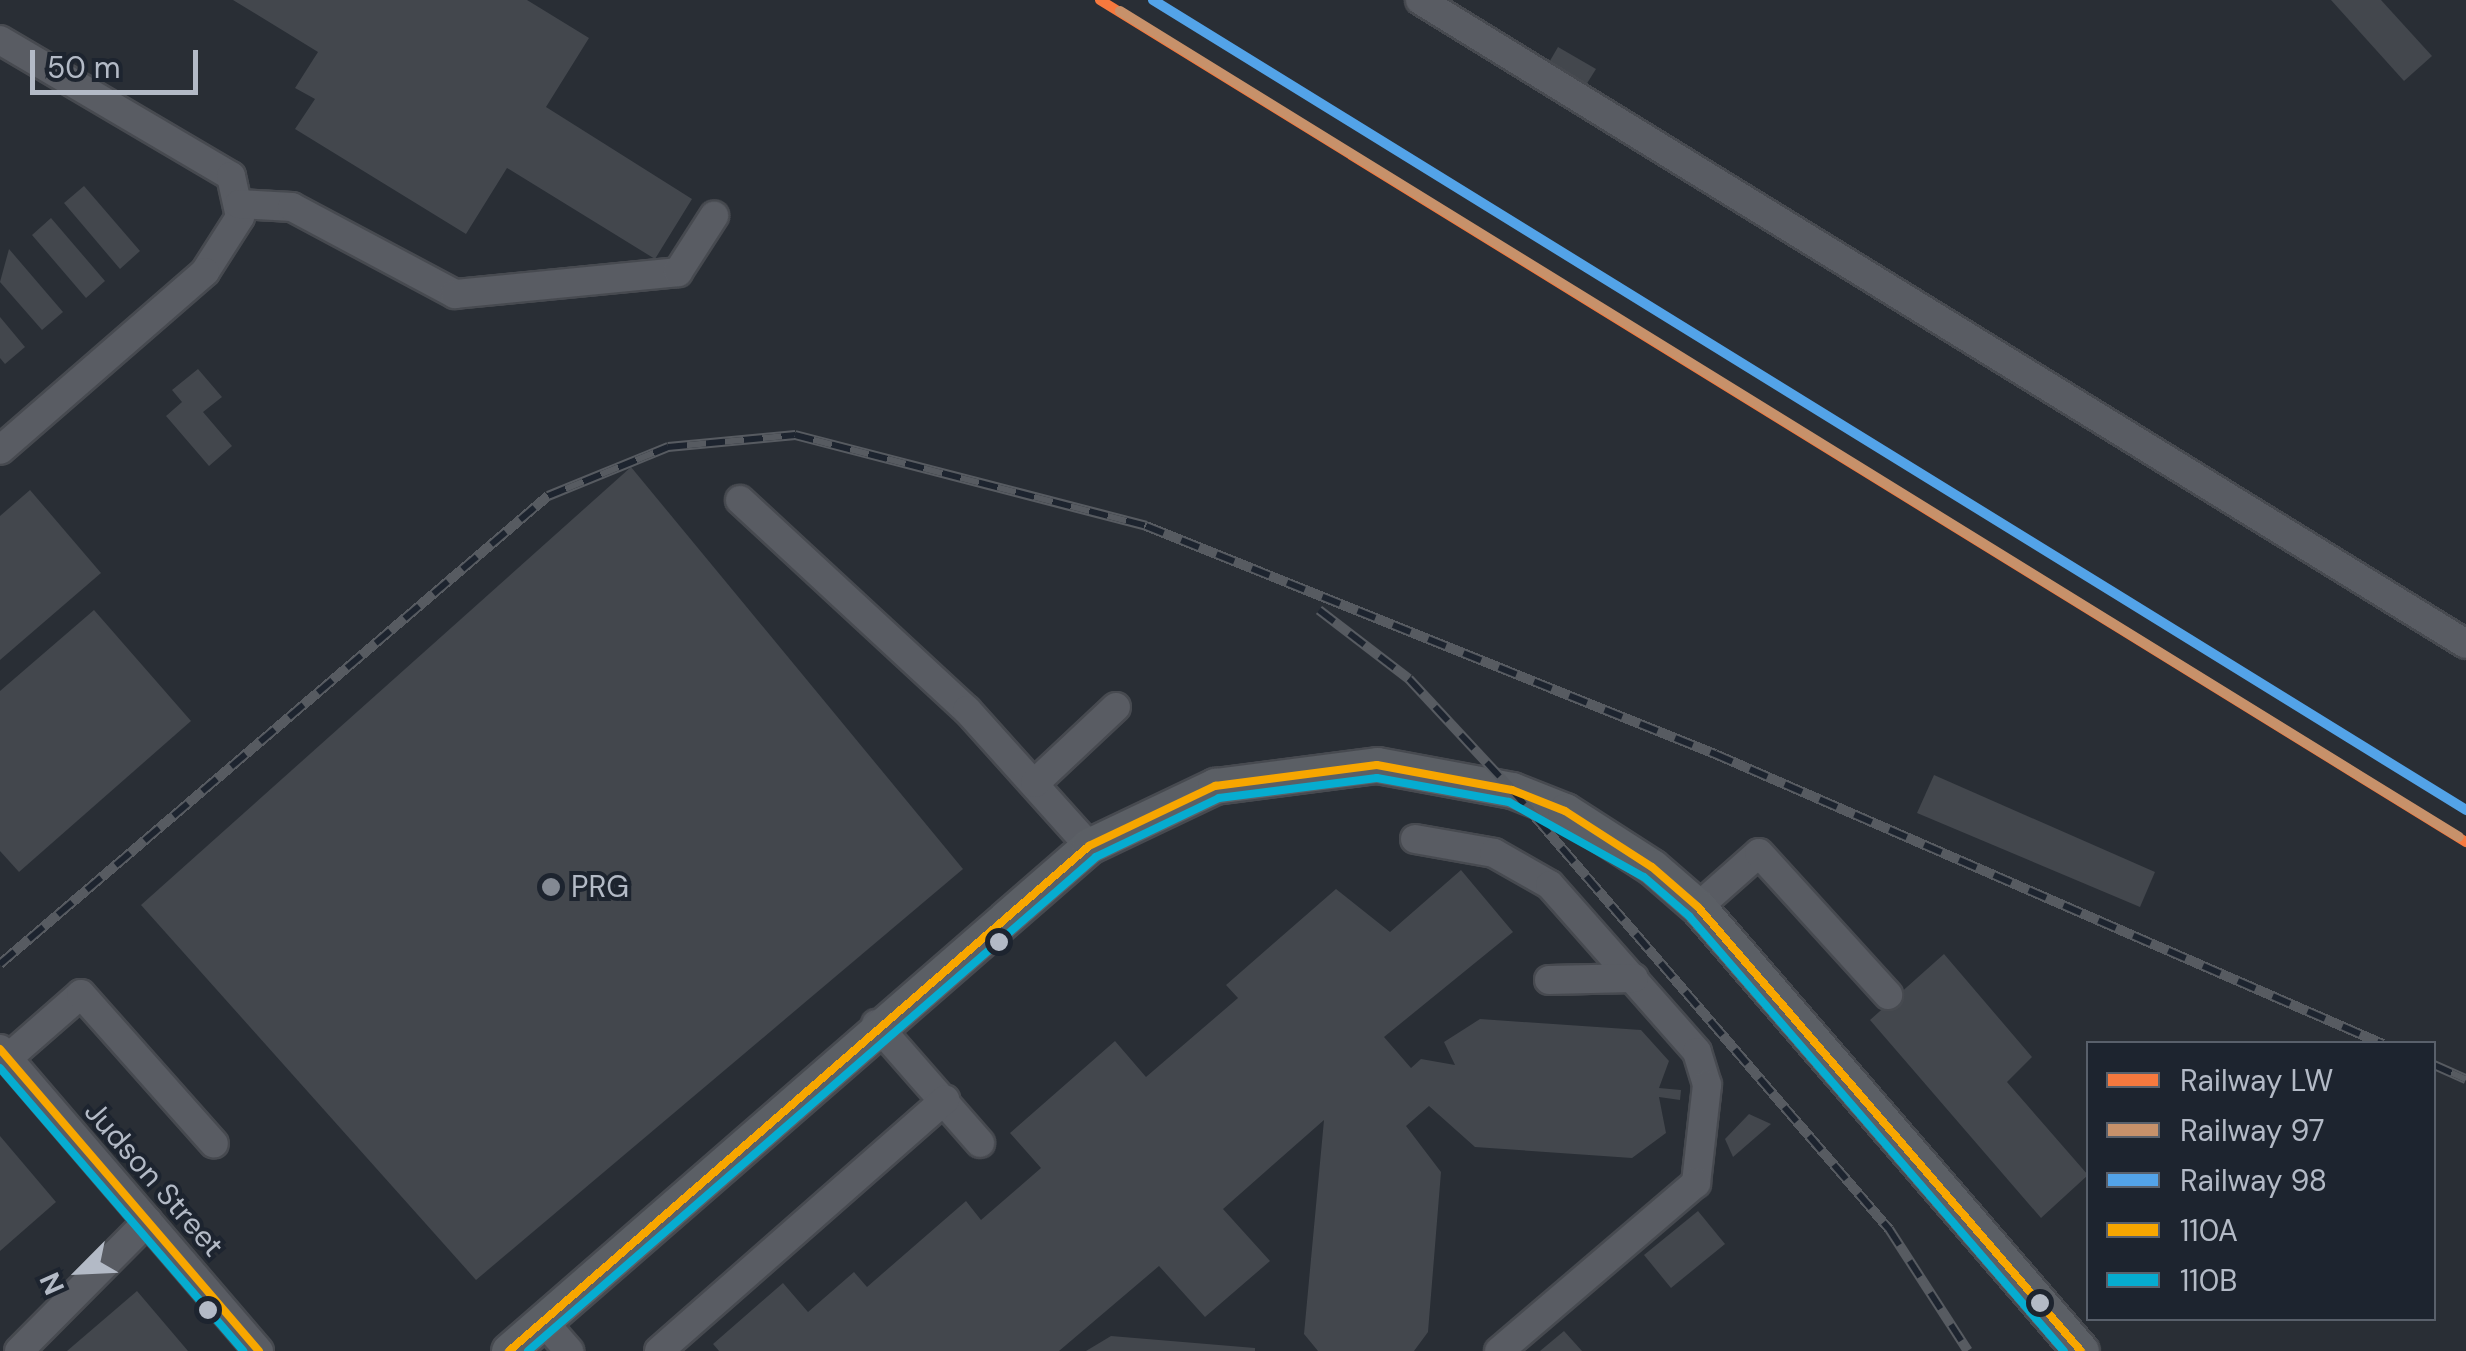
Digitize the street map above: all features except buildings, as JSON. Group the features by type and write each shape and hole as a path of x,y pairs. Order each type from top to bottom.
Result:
{"main road":[{"path":"509,1351 876,1024 1089,846 1169,804 1268,773 1422,768 1565,811 1698,907 2081,1351"}],"street":[{"path":"1420,0 2466,644"},
{"path":"0,40 231,176 239,204 205,272 0,450"},
{"path":"239,204 292,207 455,294 678,272 714,216"},
{"path":"740,500 1035,783 1089,846"},
{"path":"1035,783 1116,707"},
{"path":"1415,839 1494,853 1550,885 1697,1052 1708,1085 1696,1183 1499,1351"},
{"path":"1698,907 1759,853 1888,995"},
{"path":"1549,980 1634,978"},
{"path":"4,1053 81,994 214,1144"},
{"path":"876,1024 980,1143"},
{"name":"Judson Street","path":"4,1053 259,1351"},
{"path":"660,1351 943,1099"},
{"path":"20,1351 148,1221"},
{"path":"543,1321 569,1351"}],"railway":[{"path":"0,964 548,496 668,447 795,435 1146,526 1715,754 2376,1041"},
{"path":"1319,610 1409,679 1512,790 1889,1229 1968,1351"},
{"path":"2436,1066 2466,1079"}],"rail line":[{"name":"LW","path":"1100,0 2466,842"},
{"name":"98","path":"1153,0 2466,810"},
{"name":"97","path":"1120,11 2459,837"}],"transit line":[{"name":"110A","path":"509,1351 1089,846 1215,786 1377,765 1512,790 1565,811 1652,867 1698,907 2081,1351"},
{"name":"110B","path":"528,1351 1096,857 1219,798 1377,778 1509,802 1644,877 1689,916 2064,1351"},
{"name":"110A","path":"0,1049 259,1351"},
{"name":"110B","path":"0,1068 243,1351"}],"place":[{"name":"PRG","path":"551,887"}]}
